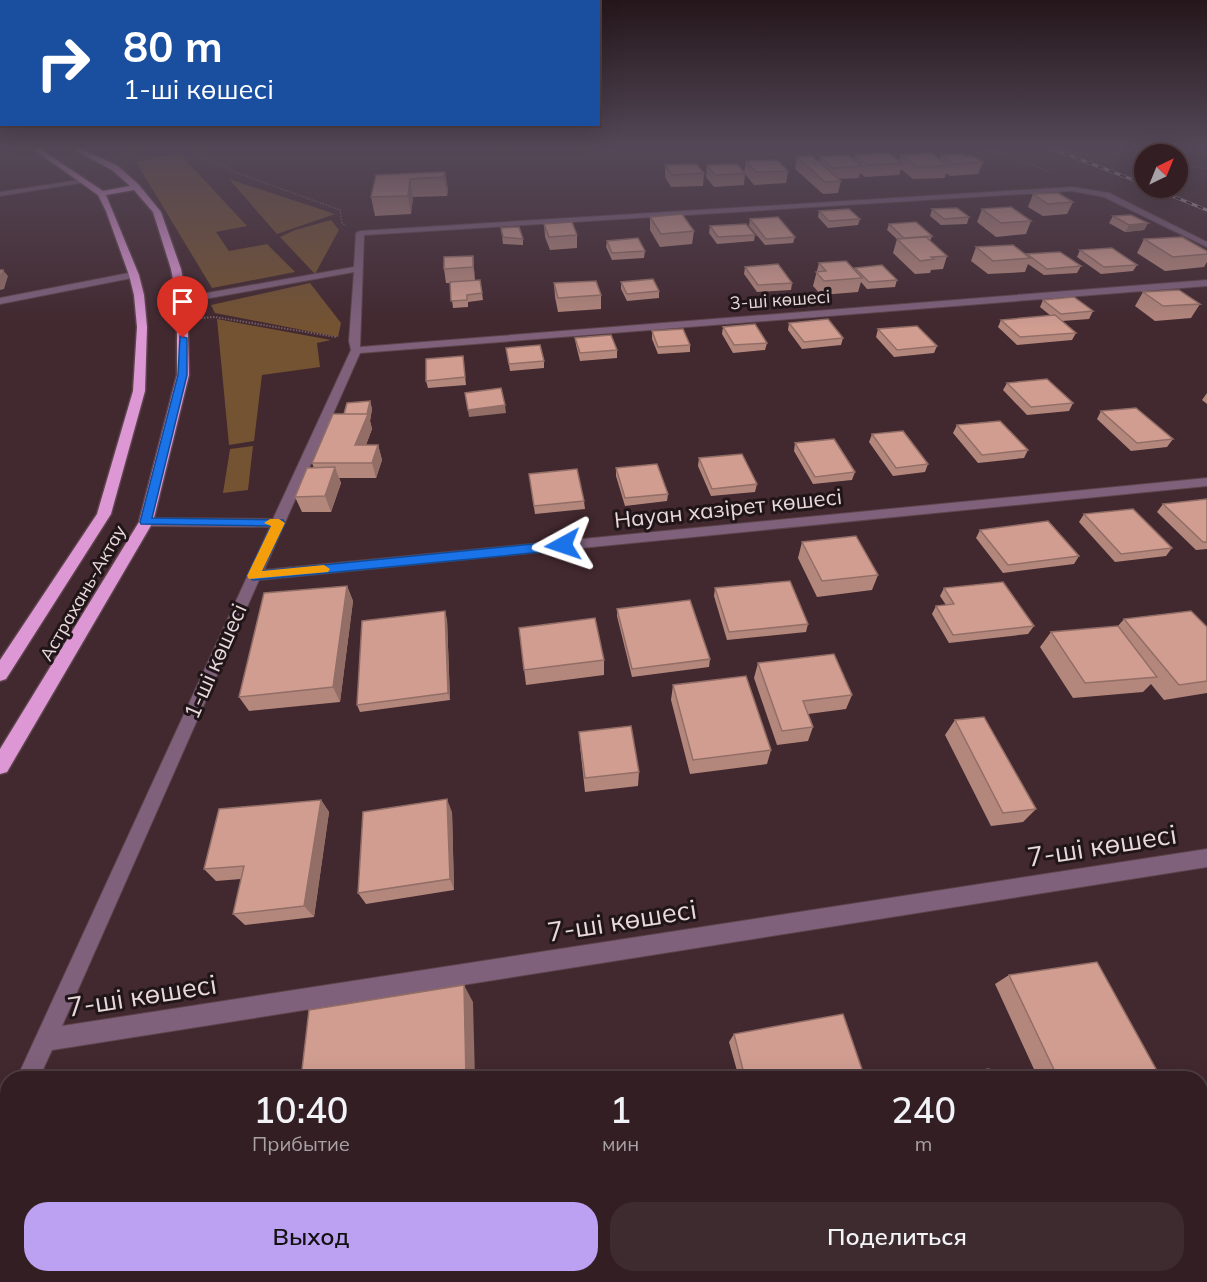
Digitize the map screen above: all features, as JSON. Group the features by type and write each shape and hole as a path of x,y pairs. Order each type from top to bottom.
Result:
{"highway":[{"path":"0,674 105,514 139,391 142,327 140,295 134,274 107,209"},
{"name":"Астрахань-Актау","path":"0,766 146,522 183,375 182,300 176,269 154,209"}],"street":[{"path":"360,233 751,209"},
{"path":"1134,209 1207,245"},
{"name":"1-шi көшесі","path":"31,1071 253,576 279,523 355,345 360,233"},
{"path":"182,300 357,269"},
{"path":"0,301 134,274"},
{"name":"3-шi көшесі","path":"355,345 1207,283"},
{"name":"Науан хазірет көшесі","path":"253,576 1207,482"},
{"path":"146,522 279,523"},
{"name":"7-шi көшесі","path":"46,1040 1207,858"}],"path":[{"path":"337,209 340,210 342,224 360,233"},
{"path":"183,320 215,316 355,345"}],"shaded area":[{"path":"164,209 231,209 247,226 216,232 229,251 267,244 295,272 212,288"},
{"path":"255,209 319,209 335,214 277,234"},
{"path":"331,220 339,230 315,274 280,237 295,230"},
{"path":"310,283 341,323 338,337 215,313 211,305"},
{"path":"217,319 331,340 317,343 320,367 262,375 254,441 229,445"},
{"path":"253,446 248,490 223,493 230,449"}],"building":[{"path":"849,209 860,219 829,221 819,211"},
{"path":"932,209 958,209 969,217 944,219"},
{"path":"982,209 1014,209 1031,221 1001,223"},
{"path":"682,214 694,231 661,234 650,217"},
{"path":"1131,215 1148,223 1129,225 1113,216"},
{"path":"778,217 795,237 766,239 750,219"},
{"path":"572,222 577,235 549,237 544,224"},
{"path":"916,222 932,236 904,238 889,224"},
{"path":"746,224 755,235 718,237 710,226"},
{"path":"519,227 523,239 503,237 501,228"},
{"path":"926,237 947,256 931,257 934,259 920,261 897,239"},
{"path":"1182,237 1207,251 1207,254 1173,257 1144,239"},
{"path":"638,238 645,251 612,253 607,241"},
{"path":"1013,245 1030,258 993,261 976,247"},
{"path":"1112,248 1137,265 1104,267 1080,250"},
{"path":"1060,252 1081,266 1047,269 1027,254"},
{"path":"473,256 473,267 444,269 444,257"},
{"path":"846,261 862,278 824,281 816,272 826,271 819,263"},
{"path":"778,264 792,283 758,285 745,267"},
{"path":"882,265 897,280 869,282 855,268"},
{"path":"653,279 659,291 627,294 621,282"},
{"path":"480,280 482,293 467,295 467,300 451,301 450,282"},
{"path":"596,281 601,295 558,298 554,283"},
{"path":"1179,290 1200,304 1163,306 1143,292"},
{"path":"1074,297 1093,311 1061,314 1043,300"},
{"path":"1055,315 1076,333 1020,337 1001,320"},
{"path":"828,319 843,338 804,342 789,323"},
{"path":"755,324 767,343 734,345 723,327"},
{"path":"917,326 937,346 897,350 878,329"},
{"path":"683,329 690,345 658,347 652,331"},
{"path":"611,335 617,350 580,353 575,338"},
{"path":"540,345 544,361 509,364 506,348"},
{"path":"463,356 465,377 426,381 426,359"},
{"path":"1047,379 1073,403 1031,407 1007,383"},
{"path":"501,388 505,405 468,410 465,393"},
{"path":"370,401 367,414 344,414 347,403"},
{"path":"1136,408 1173,439 1137,443 1101,411"},
{"path":"333,414 368,414 355,445 378,445 372,463 312,463"},
{"path":"1000,421 1028,450 982,455 957,425"},
{"path":"903,431 928,464 896,468 872,434"},
{"path":"834,439 855,472 815,477 795,443"},
{"path":"742,454 757,484 712,489 699,458"},
{"path":"657,464 668,494 625,498 616,468"},
{"path":"335,467 325,496 295,497 307,468"},
{"path":"577,469 584,501 534,506 529,474"},
{"path":"1207,499 1207,542 1203,542 1163,504"},
{"path":"1133,509 1172,548 1121,554 1084,514"},
{"path":"1048,521 1079,556 1008,565 980,530"},
{"path":"856,536 878,575 822,581 802,542"},
{"path":"790,581 808,624 729,632 715,588"},
{"path":"1003,582 1034,626 953,635 936,606 954,604 944,588"},
{"path":"347,586 333,687 239,697 264,593"},
{"path":"690,600 710,659 632,669 617,609"},
{"path":"445,611 448,693 357,705 362,621"},
{"path":"1191,611 1207,627 1207,681 1179,685 1124,619"},
{"path":"595,618 604,660 524,670 519,628"},
{"path":"1118,626 1157,677 1085,683 1051,632"},
{"path":"834,654 852,695 803,701 813,727 782,731 758,663"},
{"path":"746,676 771,750 693,760 673,685"},
{"path":"984,717 1036,809 1003,813 955,720"},
{"path":"631,726 639,772 585,778 579,732"},
{"path":"447,799 450,879 358,893 363,812"},
{"path":"321,800 304,906 233,914 244,866 204,869 219,809"},
{"path":"1097,962 1157,1071 1055,1071 1009,975"},
{"path":"464,985 466,1071 302,1071 309,1010"},
{"path":"843,1014 863,1071 743,1071 734,1034"}],"slow traffic":[{"path":"270,523 279,523 253,576 324,569"}],"route":[{"path":"183,338 183,375 146,522 279,523 253,576 563,545"}]}
